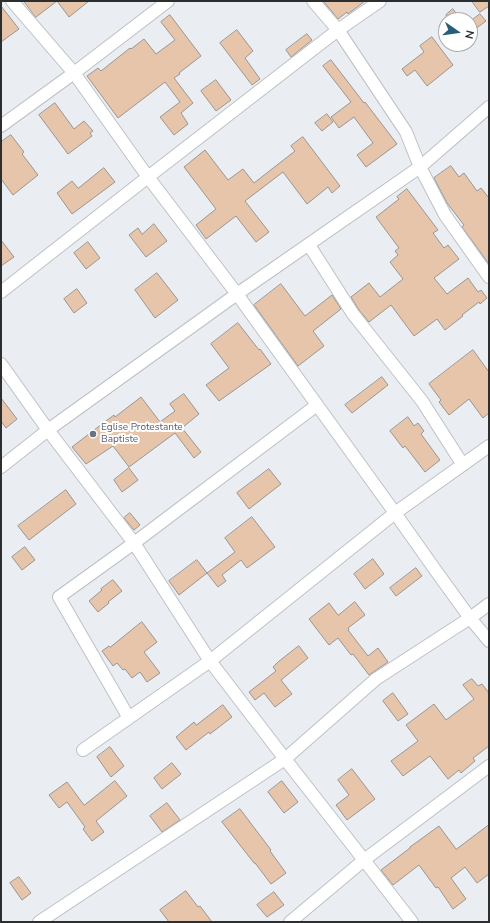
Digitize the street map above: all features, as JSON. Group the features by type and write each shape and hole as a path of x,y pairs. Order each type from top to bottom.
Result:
{"street":[{"path":"12,1 74,73 148,177 237,294 470,618 489,641"},
{"path":"1,126 74,73 168,1"},
{"path":"313,1 338,30 406,132 420,167 445,215 489,277"},
{"path":"1,292 338,30 380,1"},
{"path":"1,467 48,430 237,294 420,167 489,107"},
{"path":"309,245 353,314 422,402 463,464"},
{"path":"1,364 48,430 134,542 210,661 412,922"},
{"path":"129,718 59,597 317,405"},
{"path":"83,750 210,661 395,513 489,446"},
{"path":"39,922 285,759 376,679 489,604"},
{"path":"290,922 364,860 489,766"}],"building":[{"path":"24,1 57,1 36,17"},
{"path":"57,1 89,1 69,17"},
{"path":"365,1 348,14 347,12 338,19 324,2"},
{"path":"472,1 489,1 489,6 480,12"},
{"path":"1,6 19,29 1,42"},
{"path":"480,14 486,21 478,27 478,16"},
{"path":"170,15 201,56 174,78 193,103 181,113 188,124 174,135 160,117 180,102 165,82 118,118 87,76 98,68 101,71 144,39 156,54 175,40 161,22"},
{"path":"237,30 253,51 245,58 260,79 252,85 220,43"},
{"path":"307,34 312,40 291,57 286,50"},
{"path":"432,37 438,45 438,52 443,52 453,65 427,86 415,70 407,76 402,69 424,52 420,46"},
{"path":"331,60 397,144 366,167 357,155 373,143 354,117 339,128 331,117 351,102 323,66"},
{"path":"216,80 231,100 216,111 201,91"},
{"path":"55,103 74,129 84,121 93,131 90,133 92,136 68,154 39,115"},
{"path":"327,114 333,122 322,131 315,123"},
{"path":"11,135 24,152 22,154 38,175 13,195 1,179 1,142"},
{"path":"303,137 340,186 332,193 328,187 307,204 283,172 245,201 269,232 256,242 236,216 206,239 196,225 216,209 184,167 205,150 228,180 243,169 254,183 295,151 291,146"},
{"path":"451,166 459,177 464,173 477,191 481,188 489,198 489,264 462,227 464,225 447,203 434,178"},
{"path":"104,168 115,182 72,214 57,193 72,181 78,188"},
{"path":"407,189 438,230 433,233 444,248 448,245 459,259 434,278 447,294 468,278 478,292 481,290 487,298 480,304 479,302 445,330 437,319 414,336 391,305 369,322 351,297 369,283 380,297 403,279 390,262 398,255 395,251 399,248 376,217 399,199 397,197"},
{"path":"154,224 167,241 146,257 129,235 138,228 142,234"},
{"path":"1,240 14,257 1,266"},
{"path":"88,242 100,258 86,269 74,253"},
{"path":"157,273 178,300 155,318 135,290"},
{"path":"281,284 305,316 332,295 341,309 313,331 324,346 298,366 254,305"},
{"path":"77,289 87,303 74,313 64,299"},
{"path":"238,323 271,364 219,401 206,385 229,368 211,344"},
{"path":"473,350 489,372 489,413 483,418 469,399 449,415 439,402 441,400 429,384"},
{"path":"382,377 388,385 352,413 345,405"},
{"path":"184,394 199,414 182,428 201,452 194,458 175,433 129,467 113,446 86,464 72,447 114,415 115,417 141,397 160,422 175,411 170,404"},
{"path":"1,398 17,419 6,428 1,421"},
{"path":"408,417 414,426 418,423 424,431 421,434 440,460 425,472 405,446 403,448 390,431"},
{"path":"129,468 138,480 122,492 114,480"},
{"path":"269,469 281,484 249,509 237,493"},
{"path":"66,490 76,504 29,540 18,526"},
{"path":"130,513 140,525 134,530 124,518"},
{"path":"252,517 275,547 247,568 241,560 222,575 226,581 218,587 207,573 235,552 225,538"},
{"path":"25,547 35,560 22,570 12,557"},
{"path":"373,559 384,574 365,589 354,574"},
{"path":"197,560 207,573 179,595 169,581"},
{"path":"416,568 422,576 396,596 390,588"},
{"path":"113,580 122,591 98,612 89,601"},
{"path":"355,602 365,615 348,628 348,630 368,656 378,648 388,662 369,675 353,654 351,655 338,638 329,645 309,619 329,603 338,615"},
{"path":"142,622 157,642 144,652 160,673 147,682 140,672 132,678 125,669 123,670 117,663 113,666 102,651 109,646 110,647"},
{"path":"299,646 308,658 281,680 292,694 275,707 264,693 255,700 249,692 276,671 273,667"},
{"path":"472,679 478,686 482,684 489,693 489,746 473,758 475,761 461,773 459,770 448,779 430,756 403,776 391,761 418,741 406,725 434,704 446,720 474,699 463,685"},
{"path":"393,693 408,714 398,721 383,701"},
{"path":"223,705 232,717 210,734 209,732 186,750 176,737 194,722 196,725"},
{"path":"110,747 124,766 111,777 97,757"},
{"path":"172,763 181,774 162,789 154,778"},
{"path":"352,769 375,799 347,820 336,805 349,795 338,780"},
{"path":"115,781 127,796 96,821 104,832 92,841 83,829 85,827 67,802 59,808 49,795 67,782 84,805"},
{"path":"282,781 298,802 284,813 268,792"},
{"path":"167,803 180,820 162,832 150,816"},
{"path":"240,809 271,850 270,851 286,873 271,884 222,822"},
{"path":"489,825 489,874 477,883 465,867 451,878 466,899 453,909 438,887 436,888 419,865 393,885 381,870 439,826 456,849"},
{"path":"19,877 31,893 22,900 10,883"},
{"path":"186,891 212,922 169,922 160,910"},
{"path":"274,892 284,905 267,917 257,905"}],"place":[{"name":"Eglise Protestante Baptiste","path":"93,434"}]}
